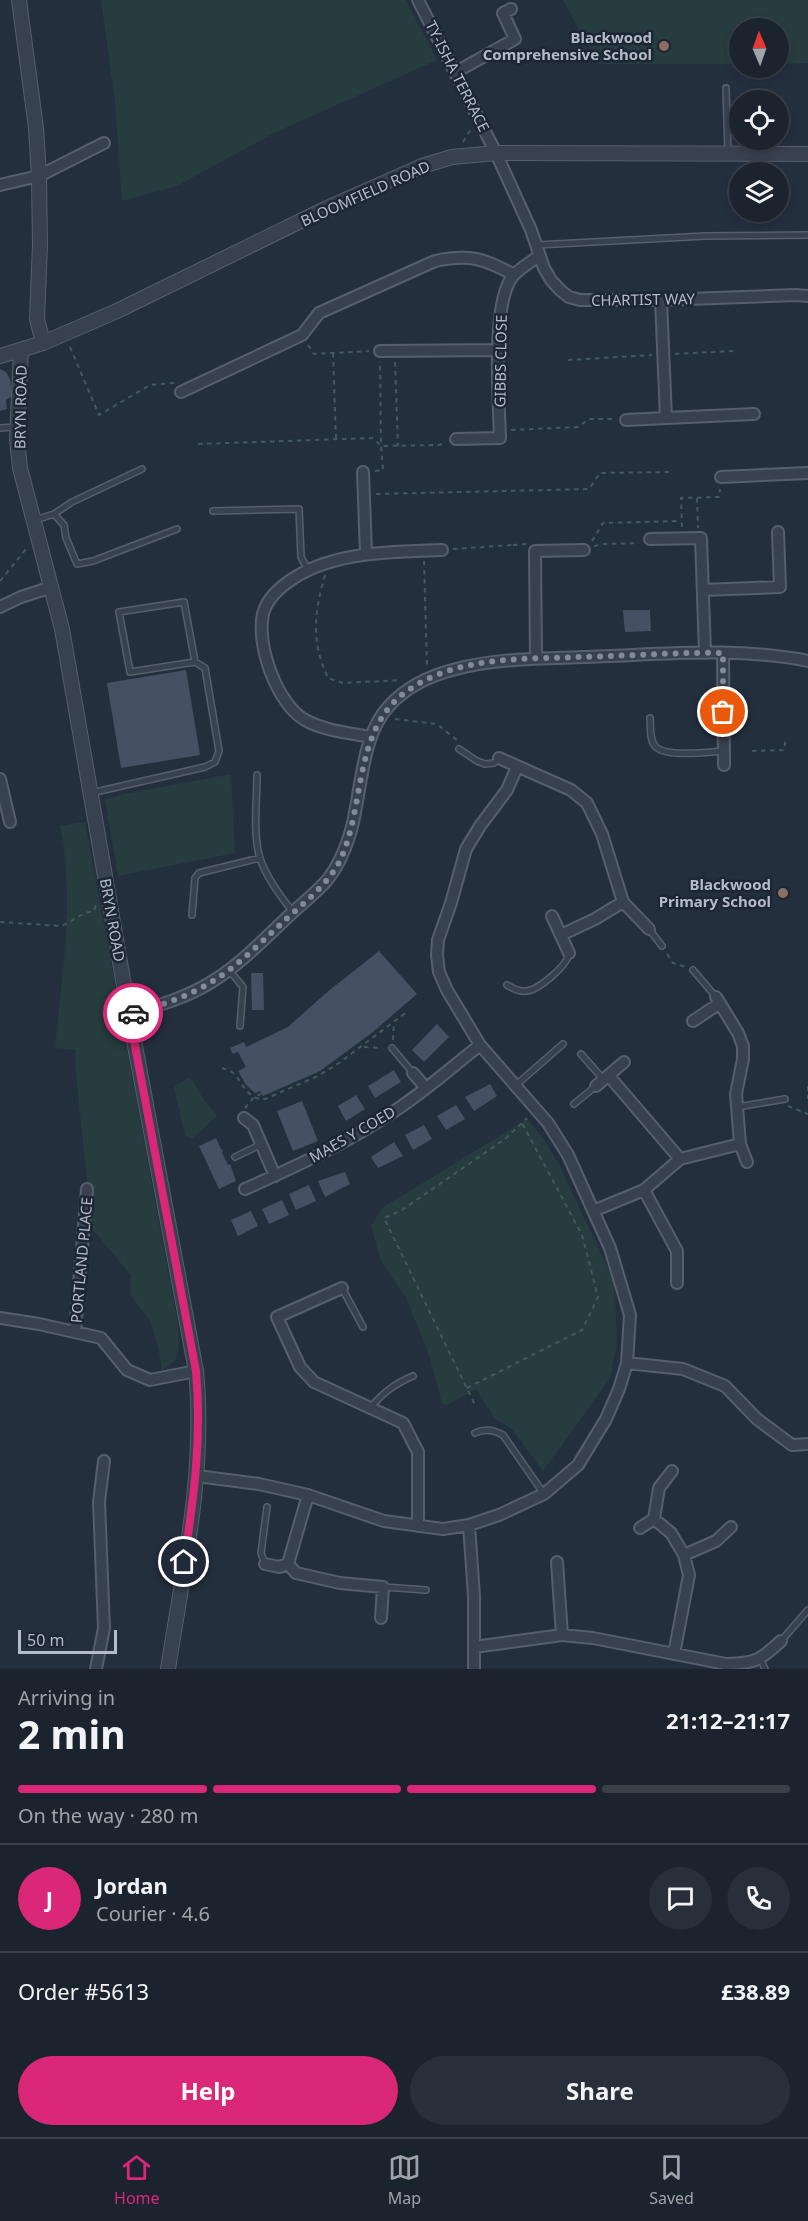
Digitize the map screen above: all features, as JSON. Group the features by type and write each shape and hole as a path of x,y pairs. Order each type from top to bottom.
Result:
{"street":[{"path":"19,0 36,128 40,246 37,319 43,343"},
{"name":"TY-ISHA TERRACE","path":"418,0 496,153"},
{"path":"456,72 515,39 503,13 511,9"},
{"path":"0,185 39,176 104,143"},
{"name":"BLOOMFIELD ROAD","path":"0,356 43,343 117,311 327,208 422,166 452,157 496,153 808,154"},
{"name":"CHARTIST WAY","path":"496,153 550,280 569,297 580,300 661,300 808,296"},
{"name":"GIBBS CLOSE","path":"500,431 499,321 502,299 514,275 537,251"},
{"path":"181,392 302,335 319,314 435,261 455,257 472,257 490,262 514,275"},
{"path":"661,300 666,418"},
{"name":"BRYN ROAD","path":"21,350 17,427 20,468 62,629 129,1014 196,1371 200,1404 197,1476 168,1669"},
{"path":"380,351 499,350"},
{"path":"626,420 754,414"},
{"path":"456,439 500,438 500,431"},
{"path":"363,472 366,553"},
{"path":"721,477 808,473"},
{"path":"703,591 780,587 778,532"},
{"path":"650,539 701,538 705,653"},
{"path":"536,658 536,547 584,550"},
{"path":"372,737 322,727 304,720 282,696 273,678 262,634 263,613 272,596 288,582 308,570 366,553 442,550"},
{"path":"0,607 52,587"},
{"path":"723,653 724,765"},
{"path":"129,1014 160,1006 212,982 229,970 327,880 342,858 351,832 372,737 380,718 390,705 406,691 427,679 480,663 536,658 723,653 762,654 808,661"},
{"path":"499,758 571,790 587,803 602,834 623,902 649,929"},
{"path":"197,1476 259,1484 308,1495 384,1521 442,1529 468,1525 499,1515 544,1494 578,1465 606,1419 627,1363 630,1315 610,1248 568,1155 548,1123 480,1045 447,990 439,972 438,940 466,849 507,790 517,767"},
{"path":"0,779 10,822"},
{"path":"561,935 595,919 623,902"},
{"path":"552,916 568,953"},
{"path":"693,1021 718,1000 738,1033 743,1046 743,1059 736,1094 740,1144 747,1162"},
{"name":"MAES Y COED","path":"245,1189 364,1130 397,1110 480,1045"},
{"path":"624,1062 603,1080 680,1159"},
{"path":"413,1073 426,1088"},
{"path":"242,1116 253,1125 275,1176"},
{"path":"593,1211 644,1190 680,1159 740,1144"},
{"name":"PORTLAND PLACE","path":"75,1332 87,1189"},
{"path":"644,1190 677,1251 677,1283"},
{"path":"342,1288 277,1317 300,1367 314,1382 403,1423 418,1452 418,1526"},
{"path":"0,1318 101,1338 127,1370 150,1380 196,1371"},
{"path":"627,1363 684,1369 725,1386 757,1419 792,1445 808,1444"},
{"path":"96,1669 104,1628 99,1502 104,1461"},
{"path":"640,1528 654,1519 659,1488 672,1471"},
{"path":"288,1564 308,1495"},
{"path":"654,1519 671,1533 684,1555 689,1575 674,1654"},
{"path":"468,1525 474,1596 474,1669"},
{"path":"684,1555 716,1541 731,1527"},
{"path":"557,1562 562,1635"},
{"path":"265,1564 279,1567 288,1564"},
{"path":"288,1564 296,1573 340,1583 383,1587 381,1618"},
{"path":"474,1647 562,1635 593,1638 726,1664 763,1664 781,1641"}],"lane":[{"path":"726,88 728,154"},
{"path":"537,251 705,236 808,235"},
{"path":"0,428 17,427"},
{"path":"34,520 54,514 72,502 142,469"},
{"path":"213,511 299,509 301,557 308,570"},
{"path":"54,514 64,525 66,538 77,564 93,561 177,529"},
{"path":"91,793 206,767 215,762 219,748 205,668 195,662 130,672 119,612 184,602 195,662"},
{"path":"650,718 652,740 655,747 661,751 671,753 724,751"},
{"path":"461,751 485,764 494,763 499,758"},
{"path":"257,775 257,838 260,858 280,896 293,912"},
{"path":"192,915 195,878 199,873 260,858"},
{"path":"649,929 662,946"},
{"path":"507,985 526,991 538,986 564,965 568,959 568,953"},
{"path":"229,970 243,987 240,1026"},
{"path":"693,970 718,1000"},
{"path":"514,1086 563,1044"},
{"path":"392,1048 413,1073"},
{"path":"574,1104 603,1080 581,1054"},
{"path":"737,1107 785,1099"},
{"path":"235,1157 262,1144"},
{"path":"342,1288 363,1327"},
{"path":"370,1408 396,1383 413,1376"},
{"path":"475,1433 486,1429 503,1435 544,1494"},
{"path":"265,1564 261,1547 267,1507"},
{"path":"383,1587 426,1590"},
{"path":"781,1641 808,1610"}],"path":[{"path":"302,335 314,354 380,351 383,470 363,472"},
{"path":"68,342 99,415 150,385 174,383 181,392"},
{"path":"395,351 398,446"},
{"path":"567,360 733,351"},
{"path":"333,353 336,439"},
{"path":"500,431 578,427 589,419 626,420"},
{"path":"198,444 373,438 381,446 398,446 439,445 456,439"},
{"path":"364,494 589,489 600,473 673,472"},
{"path":"682,538 681,498 719,497 721,477"},
{"path":"697,498 699,538"},
{"path":"592,541 603,523 681,521"},
{"path":"0,581 38,535"},
{"path":"584,550 604,544 643,543 650,539"},
{"path":"442,550 513,544 536,547"},
{"path":"513,544 536,547"},
{"path":"328,564 319,596 315,634 318,658 328,678 343,683 427,679 424,550"},
{"path":"380,718 437,724 466,747 461,751"},
{"path":"752,751 784,750 786,738"},
{"path":"0,922 62,926 84,913 94,911 97,901"},
{"path":"662,946 674,963 693,970"},
{"path":"222,1068 232,1072 240,1085 254,1097 259,1100 265,1099 318,1076 363,1047 408,1011"},
{"path":"363,1047 392,1048 394,1022"},
{"path":"808,1086 808,1099"},
{"path":"242,1116 254,1097 261,1094"},
{"path":"775,1101 808,1114"},
{"path":"474,1403 384,1218 402,1210 505,1139 535,1109"},
{"path":"467,1388 582,1330 598,1298 582,1235 522,1122"}],"green space":[{"path":"101,0 406,0 437,60 274,133 177,186 122,201 115,102"},
{"name":"Blackwood Comprehensive School","path":"563,0 808,0 808,63 789,64 789,18 729,18 729,64 598,64"},
{"path":"231,774 235,853 118,876 105,800 124,794"},
{"path":"85,822 177,1320 179,1346 175,1361 162,1370 158,1345 150,1321 130,1294 131,1275 87,1223 89,1199 75,1050 55,1048 67,909 67,881 60,826"},
{"path":"190,1077 217,1116 192,1139 185,1135 174,1087"},
{"path":"527,1119 543,1138 559,1164 613,1279 616,1312 617,1345 610,1378 543,1471 512,1429 495,1419 476,1389 447,1405 442,1403 429,1355 406,1298 381,1261 371,1226 382,1208"}],"building":[{"path":"0,369 6,372 10,379 12,396 6,400 7,409 0,411"},
{"path":"623,610 650,610 651,631 625,632"},
{"path":"186,670 200,755 121,768 107,683"},
{"path":"379,951 417,994 373,1032 320,1071 263,1096 260,1091 255,1093 246,1085 238,1071 246,1067 238,1052 233,1054 230,1048 244,1042 246,1047 288,1027"},
{"path":"251,973 263,973 264,1010 252,1010"},
{"path":"437,1024 449,1037 424,1062 412,1050"},
{"path":"394,1070 401,1082 375,1098 368,1086"},
{"path":"490,1084 497,1096 474,1111 465,1097"},
{"path":"356,1095 365,1109 346,1121 338,1106"},
{"path":"302,1101 318,1141 293,1151 277,1111"},
{"path":"456,1105 465,1119 446,1130 437,1116"},
{"path":"424,1125 432,1139 413,1150 405,1135"},
{"path":"216,1138 236,1181 219,1189 199,1146"},
{"path":"394,1142 403,1156 378,1168 371,1157"},
{"path":"345,1172 350,1184 325,1197 318,1181"},
{"path":"309,1185 316,1201 296,1210 289,1194"},
{"path":"282,1200 289,1215 269,1224 262,1209"},
{"path":"251,1211 258,1226 238,1236 231,1220"}],"way so far":[{"path":"133,1013 160,1006 212,982 258,945 327,880 342,858 351,832 363,771 378,721 390,705 406,691 427,679 454,669 507,660 723,653 723,712"}],"place":[{"name":"Blackwood Comprehensive School","path":"664,46"},
{"name":"Blackwood Primary School","path":"783,893"}],"route":[{"path":"133,1013 129,1014 196,1371 200,1404 197,1476 184,1562"}]}
